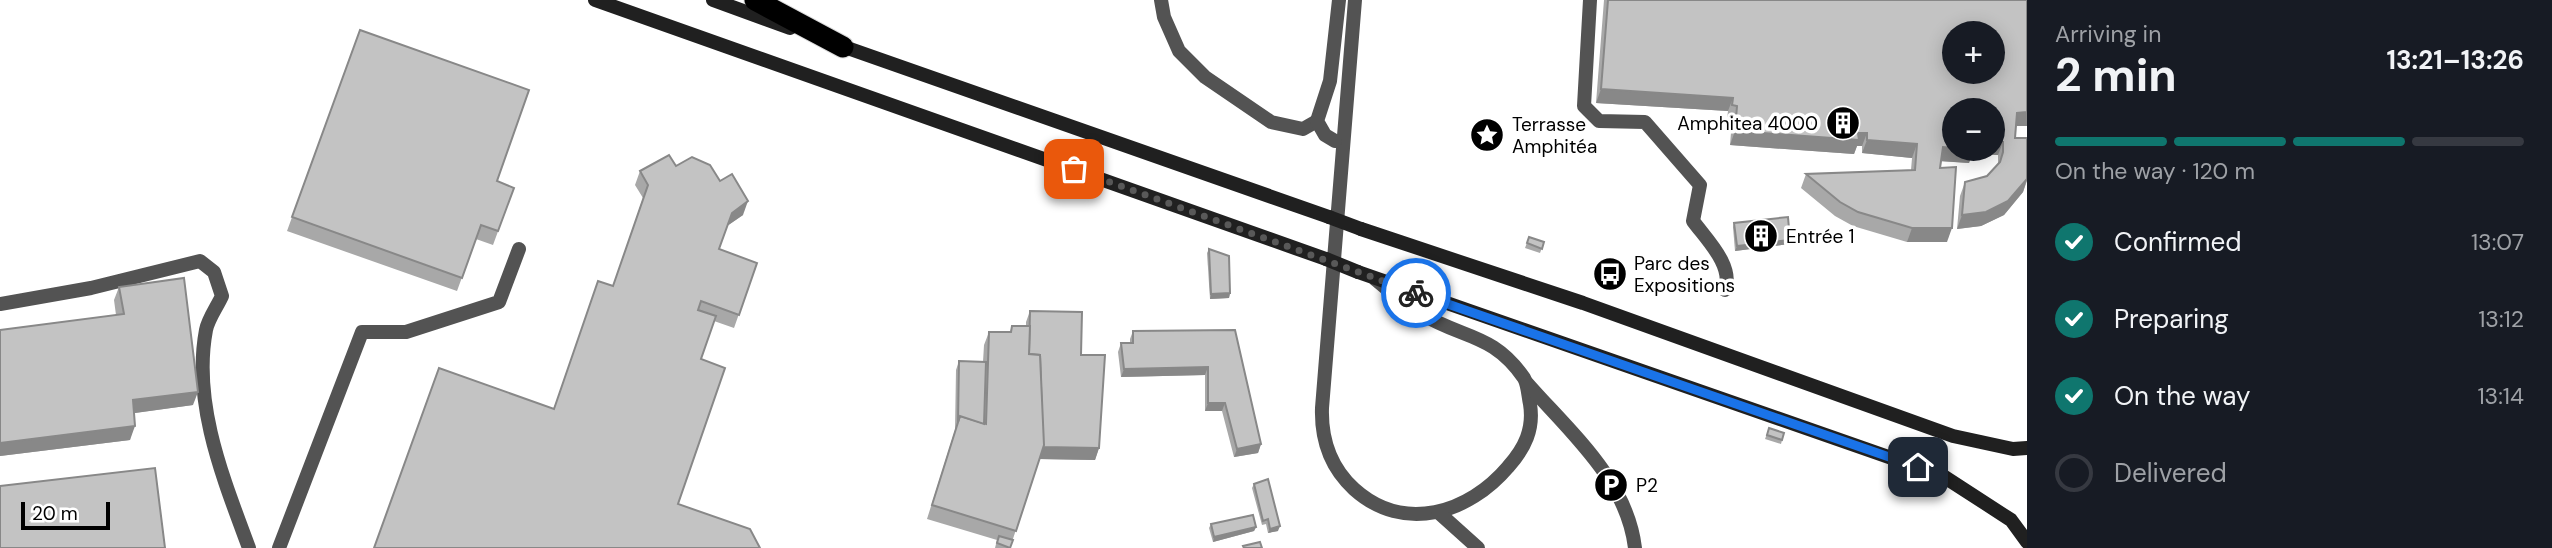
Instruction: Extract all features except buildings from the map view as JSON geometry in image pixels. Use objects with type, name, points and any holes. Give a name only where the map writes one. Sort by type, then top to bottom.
[{"type":"highway","points":[[755,0],[843,47]]},
{"type":"main road","points":[[595,0],[1374,278],[1942,476],[2011,520],[2027,542]]},
{"type":"main road","points":[[713,0],[1362,229],[1583,303],[1953,436],[2013,449],[2027,448]]},
{"type":"lane","points":[[1161,0],[1164,17],[1179,51],[1205,77],[1271,122],[1303,129],[1317,121],[1330,81],[1339,0]]},
{"type":"lane","points":[[1355,0],[1322,408],[1323,436],[1335,467],[1360,494],[1392,511],[1438,512],[1471,500],[1486,490],[1520,454],[1531,425],[1526,382]]},
{"type":"lane","points":[[1590,0],[1584,106],[1599,121],[1645,122],[1700,186],[1693,221],[1725,267],[1728,283],[1725,290]]},
{"type":"lane","points":[[1317,121],[1325,135],[1335,141]]},
{"type":"lane","points":[[279,548],[362,332],[406,332],[499,302],[519,249]]},
{"type":"lane","points":[[0,304],[91,288],[200,261],[214,272],[222,296],[206,328],[203,400],[225,483],[249,548]]},
{"type":"lane","points":[[1374,278],[1423,315],[1488,342],[1504,355],[1616,488],[1629,516],[1635,548]]},
{"type":"lane","points":[[1438,512],[1478,548]]},
{"type":"way so far","points":[[1074,169],[1416,293]]},
{"type":"place","name":"Amphitea 4000","points":[[1843,123]]},
{"type":"place","name":"Terrasse Amphitéa","points":[[1487,135]]},
{"type":"place","name":"Entrée 1","points":[[1761,236]]},
{"type":"place","name":"Parc des Expositions","points":[[1610,274]]},
{"type":"place","name":"P2","points":[[1611,485]]},
{"type":"route","points":[[1416,293],[1918,467]]}]
